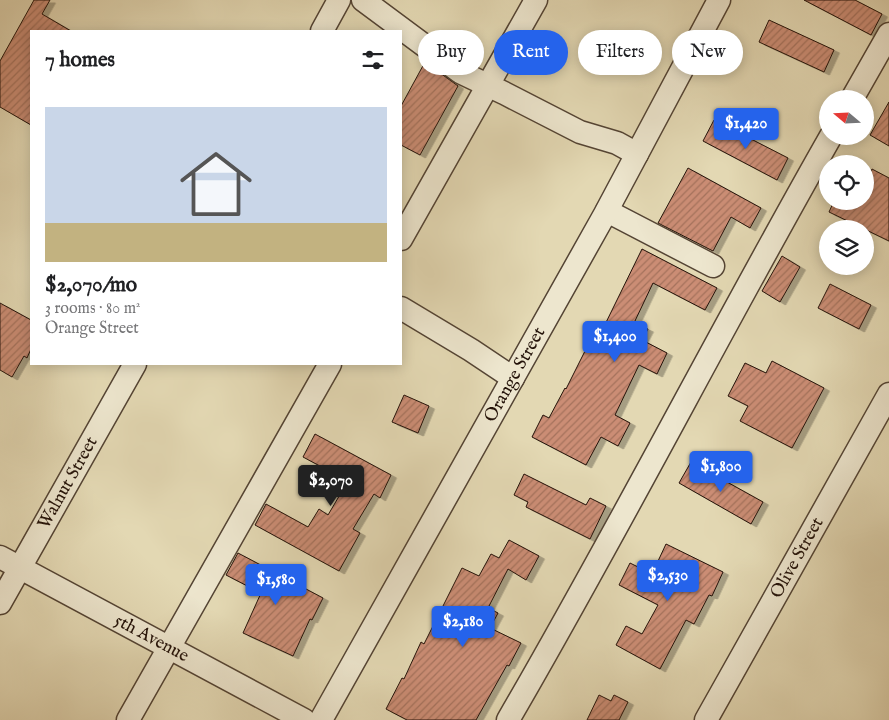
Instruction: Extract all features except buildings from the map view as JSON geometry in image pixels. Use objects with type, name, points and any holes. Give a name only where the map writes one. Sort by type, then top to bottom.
[{"type":"street","points":[[323,30],[339,0]]},
{"type":"street","points":[[363,0],[460,72],[580,132],[617,143],[637,154]]},
{"type":"street","points":[[402,236],[536,0]]},
{"type":"street","name":"Orange Street","points":[[321,720],[607,211],[719,0]]},
{"type":"street","points":[[857,90],[889,34]]},
{"type":"street","points":[[508,720],[552,644],[769,244],[826,145]]},
{"type":"street","points":[[607,211],[713,266]]},
{"type":"street","points":[[402,309],[513,378]]},
{"type":"street","name":"Walnut Street","points":[[0,603],[134,365]]},
{"type":"street","points":[[128,720],[329,365]]},
{"type":"street","name":"Olive Street","points":[[706,720],[889,394]]},
{"type":"street","name":"5th Avenue","points":[[0,557],[304,720]]}]
